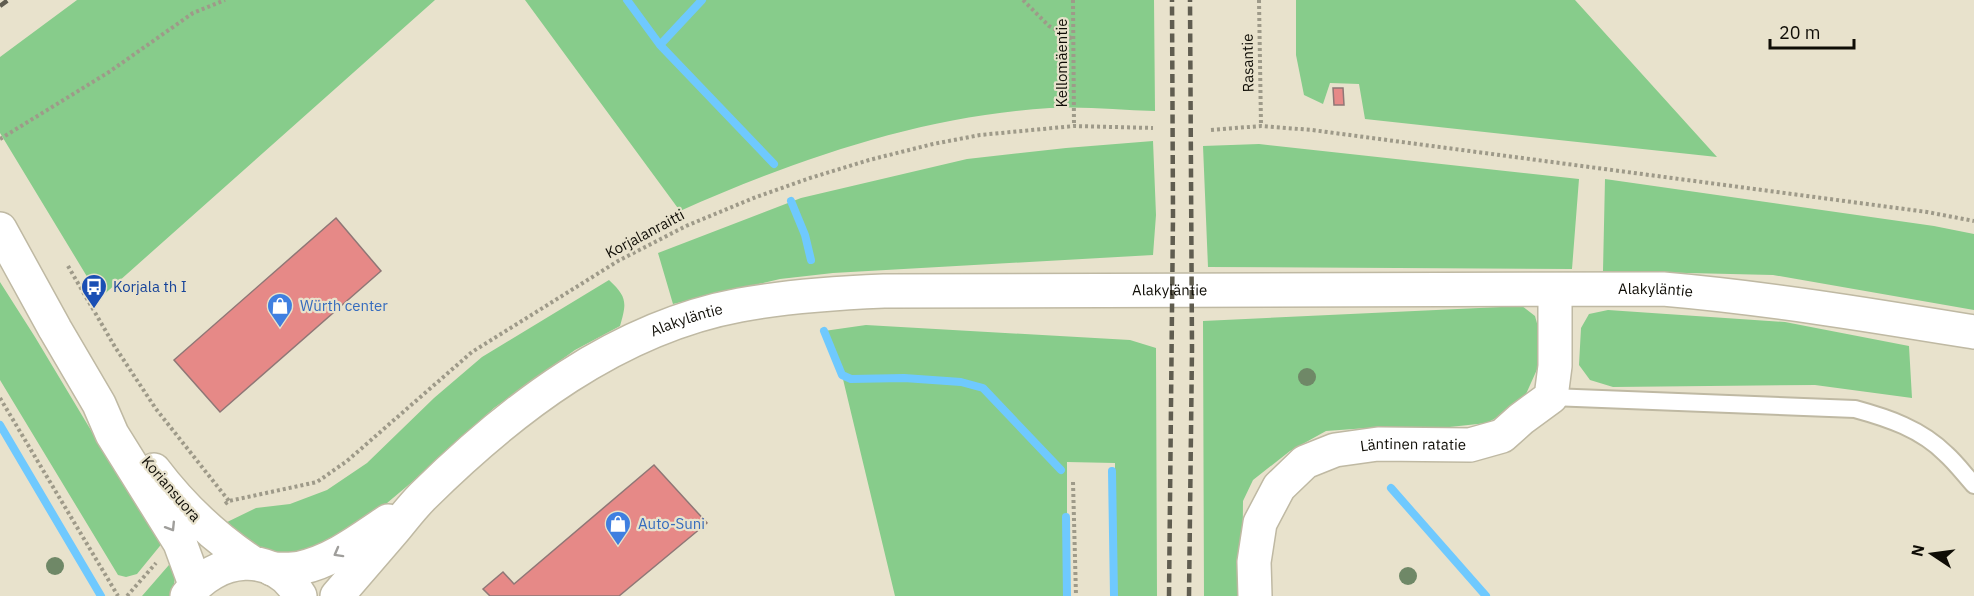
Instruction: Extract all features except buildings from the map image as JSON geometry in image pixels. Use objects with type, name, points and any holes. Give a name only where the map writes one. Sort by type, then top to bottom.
[{"type":"street","name":"Koriansuora","points":[[0,229],[99,404],[112,434],[180,543],[191,590]]},
{"type":"street","points":[[1551,398],[1555,366],[1555,290]]},
{"type":"street","name":"Alakyläntie","points":[[191,590],[212,571],[232,564],[299,568],[324,560],[355,543],[421,497],[512,417],[586,364],[654,330],[738,305],[798,296],[884,291],[1663,290],[1724,294],[1801,304],[1974,332]]},
{"type":"street","name":"Läntinen ratatie","points":[[1255,596],[1254,562],[1260,523],[1279,487],[1305,462],[1335,450],[1378,444],[1470,445],[1502,436],[1551,398]]},
{"type":"street","name":"Koriansuora","points":[[99,404],[202,525],[224,544],[287,579],[300,596]]},
{"type":"street","name":"Alakyläntie","points":[[337,596],[421,497]]},
{"type":"lane","points":[[1551,398],[1855,409],[1888,418],[1920,434],[1945,453],[1974,485]]},
{"type":"path","points":[[0,139],[109,72],[193,13],[225,0]]},
{"type":"path","points":[[1023,0],[1049,27],[1073,39]]},
{"type":"path","name":"Kellomäentie","points":[[1073,0],[1074,126]]},
{"type":"path","name":"Rasantie","points":[[1259,0],[1261,126]]},
{"type":"path","name":"Korjalanraitti","points":[[221,508],[229,501],[316,482],[347,461],[472,352],[618,261],[686,226],[756,197],[869,160],[980,135],[1074,126],[1153,128]]},
{"type":"path","points":[[1211,130],[1261,126],[1312,130],[1927,212],[1974,221]]},
{"type":"path","points":[[68,266],[115,347],[156,409],[229,501]]},
{"type":"path","points":[[0,398],[118,596]]},
{"type":"path","points":[[1073,482],[1076,596]]},
{"type":"path","points":[[127,596],[158,561]]},
{"type":"green space","points":[[77,0],[435,0],[100,298],[0,133],[0,57]]},
{"type":"green space","points":[[525,0],[1154,0],[1155,111],[1050,108],[954,120],[907,130],[814,158],[680,211]]},
{"type":"green space","points":[[1296,0],[1575,0],[1717,157],[1365,119],[1359,84],[1330,83],[1323,104],[1304,95],[1296,55]]},
{"type":"green space","points":[[1153,141],[1156,215],[1153,255],[833,273],[780,279],[673,304],[658,253],[801,198],[967,159]]},
{"type":"green space","points":[[1259,144],[1579,179],[1572,269],[1208,267],[1203,146]]},
{"type":"green space","points":[[1605,179],[1934,226],[1974,234],[1974,310],[1773,275],[1603,271]]},
{"type":"green space","points":[[609,280],[624,300],[620,326],[575,350],[494,408],[424,472],[362,524],[295,556],[269,555],[221,525],[256,508],[290,504],[327,490],[367,463],[434,398],[482,357]]},
{"type":"green space","points":[[0,282],[95,437],[132,487],[164,541],[137,574],[126,577],[118,575],[0,380]]},
{"type":"green space","points":[[1522,306],[1535,316],[1541,338],[1539,365],[1522,403],[1487,423],[1431,429],[1367,428],[1326,431],[1290,451],[1253,480],[1243,501],[1242,596],[1204,596],[1203,321]]},
{"type":"green space","points":[[1608,310],[1785,322],[1909,346],[1912,398],[1815,385],[1613,387],[1590,380],[1579,365],[1581,328],[1589,314]]},
{"type":"green space","points":[[866,325],[1130,340],[1156,348],[1157,596],[1115,596],[1115,463],[1067,462],[1067,596],[895,596],[842,375],[824,331]]},
{"type":"green space","points":[[175,558],[176,572],[172,596],[142,596]]},
{"type":"waterway","points":[[627,0],[660,45],[774,164]]},
{"type":"waterway","points":[[660,45],[702,0]]},
{"type":"waterway","points":[[791,201],[805,235],[811,260]]},
{"type":"waterway","points":[[824,331],[842,375],[851,379],[904,378],[961,382],[983,388],[1061,470]]},
{"type":"waterway","points":[[0,425],[101,596]]},
{"type":"waterway","points":[[1112,471],[1114,596]]},
{"type":"waterway","points":[[1391,488],[1486,596]]},
{"type":"waterway","points":[[1066,517],[1067,596]]},
{"type":"railway","points":[[0,6],[8,0]]},
{"type":"railway","points":[[1169,596],[1173,215],[1172,0]]},
{"type":"railway","points":[[1189,596],[1192,349],[1190,0]]},
{"type":"place","name":"Korjala th I","points":[[94,310]]},
{"type":"place","name":"Würth center","points":[[280,329]]},
{"type":"place","name":"Auto-Suni","points":[[618,547]]}]
